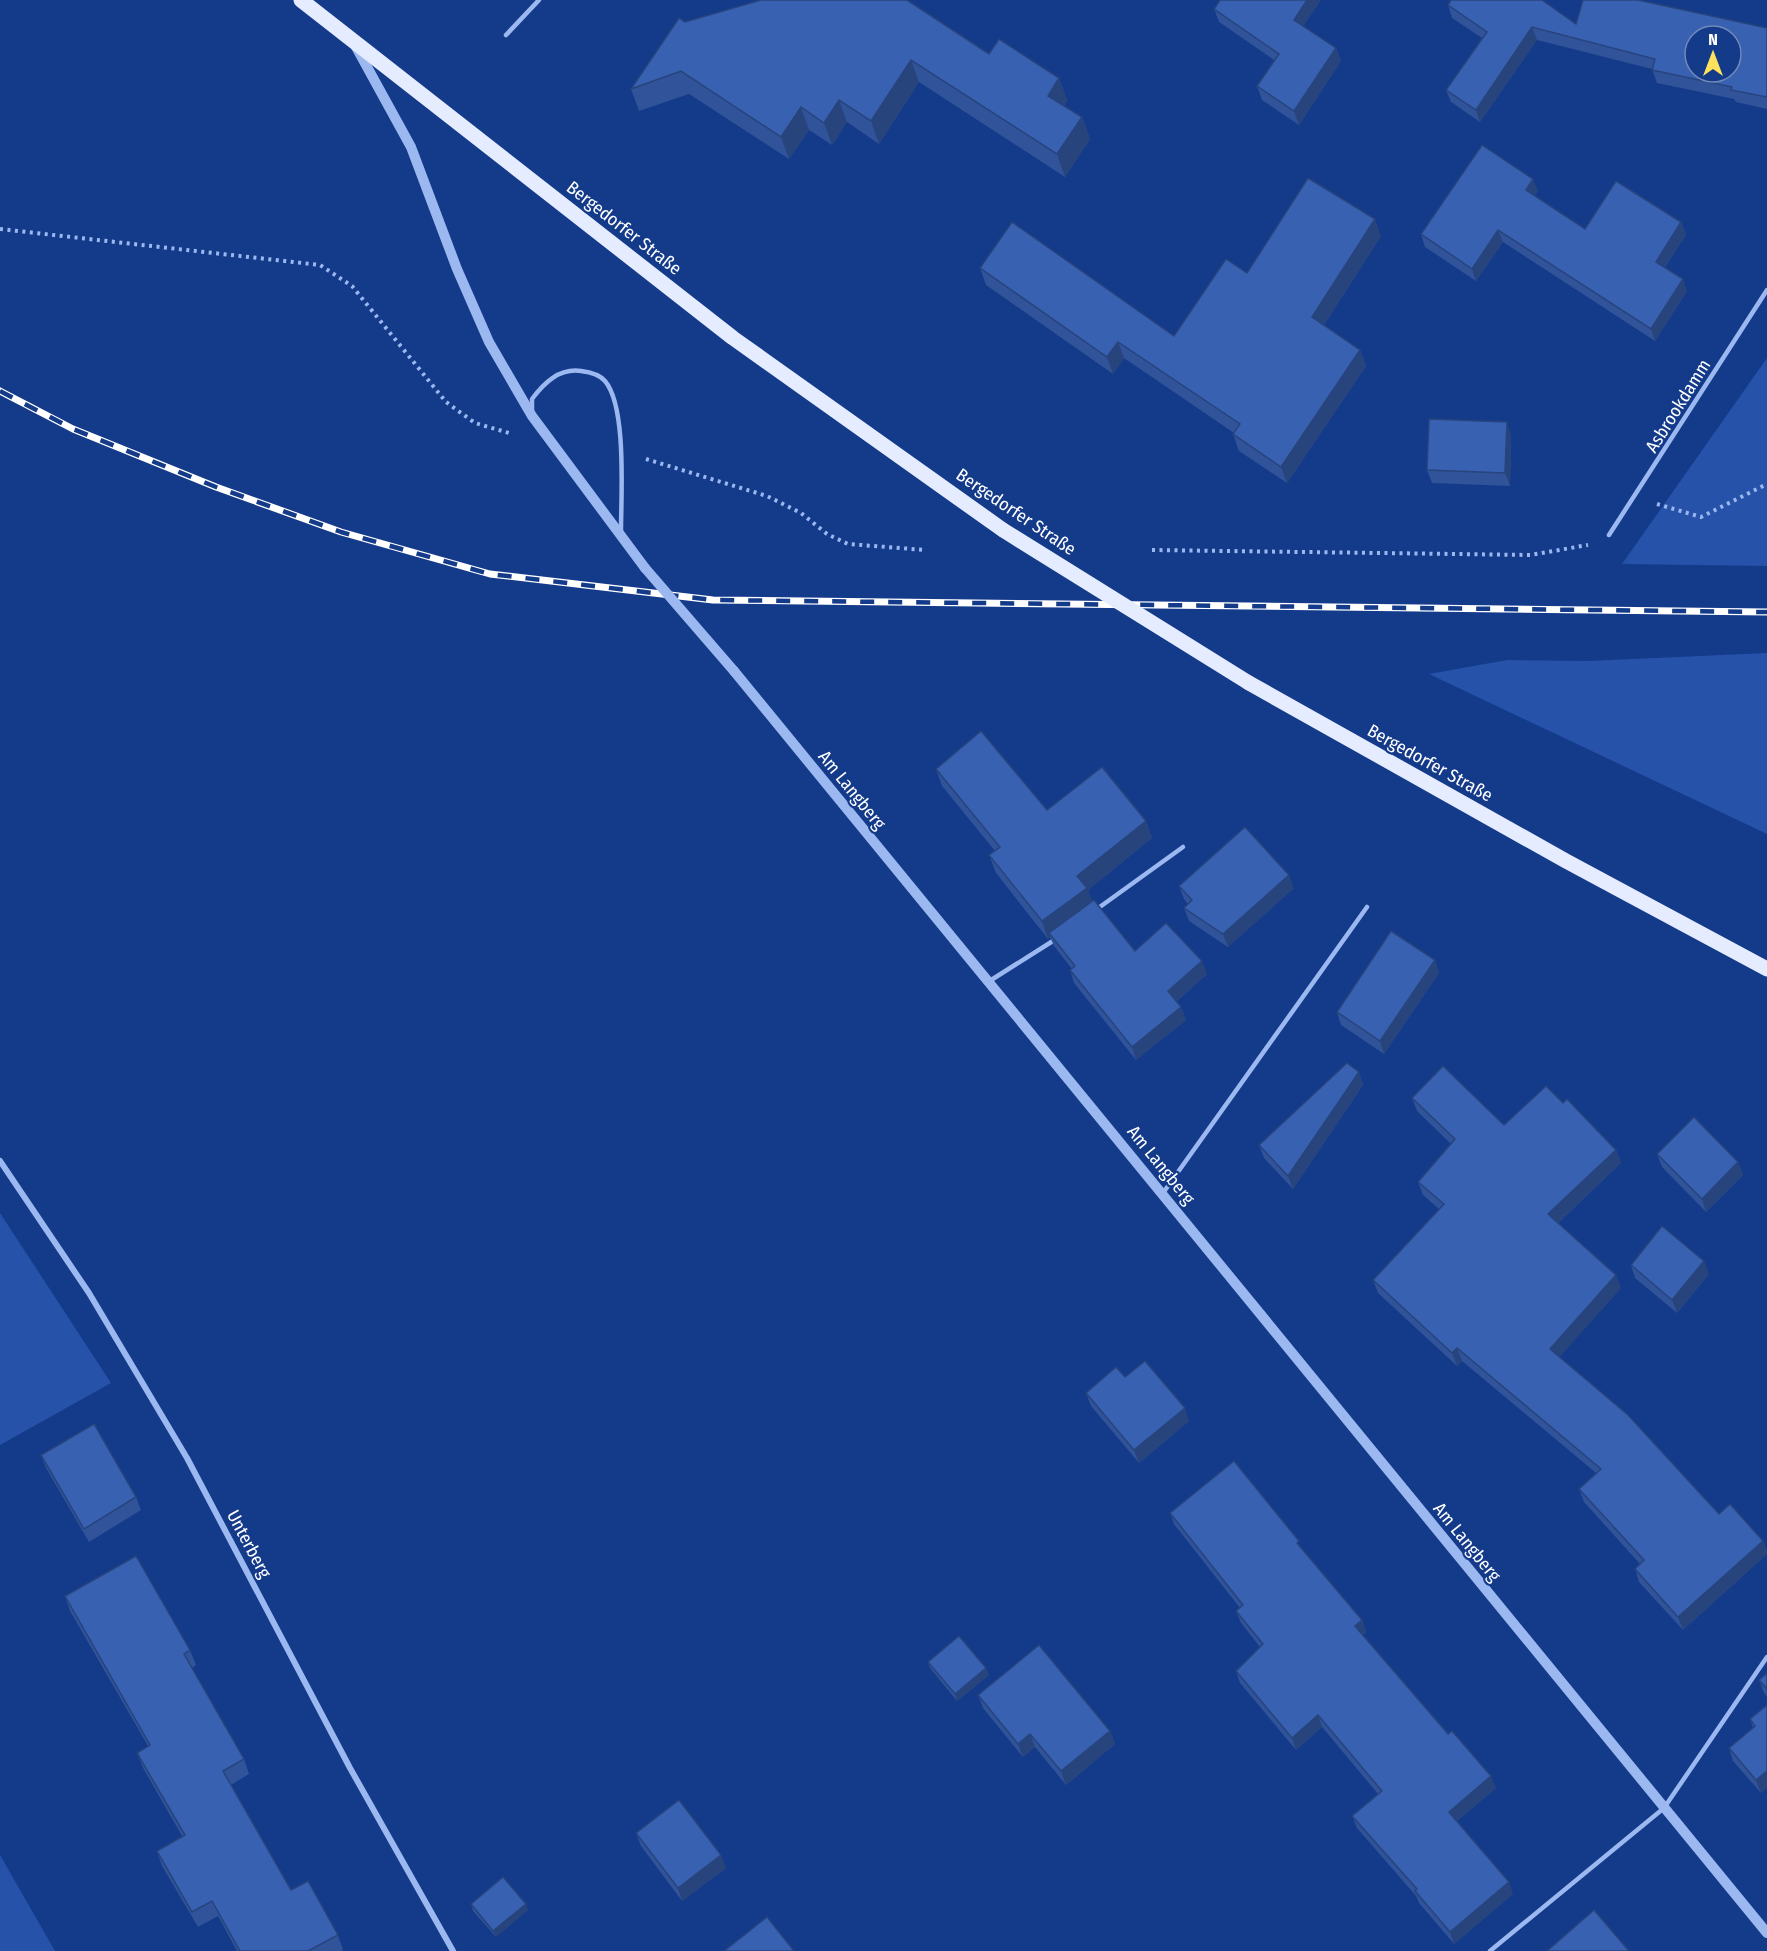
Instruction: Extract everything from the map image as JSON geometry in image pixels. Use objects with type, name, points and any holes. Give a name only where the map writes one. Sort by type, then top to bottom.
[{"type":"main road","name":"Bergedorfer Straße","points":[[301,0],[733,338],[1003,530],[1249,683],[1555,855],[1767,969]]},
{"type":"street","name":"Am Langberg","points":[[352,40],[411,147],[457,269],[489,342],[532,416],[645,568],[734,672],[1163,1193],[1305,1371],[1767,1933]]},
{"type":"street","name":"Unterberg","points":[[0,1161],[89,1293],[187,1458],[350,1768],[453,1951]]},
{"type":"lane","points":[[506,35],[539,0]]},
{"type":"lane","name":"Asbrookdamm","points":[[1609,536],[1767,290]]},
{"type":"lane","points":[[532,416],[532,399],[554,376],[573,370],[592,372],[605,381],[614,402],[621,453],[621,533]]},
{"type":"lane","points":[[1089,915],[1183,847]]},
{"type":"lane","points":[[1163,1193],[1367,907]]},
{"type":"lane","points":[[988,982],[1061,935]]},
{"type":"lane","points":[[1490,1951],[1664,1808],[1767,1657]]},
{"type":"path","points":[[0,229],[320,265],[352,285],[446,402],[475,423],[551,442]]},
{"type":"path","points":[[621,453],[672,465],[767,496],[801,513],[827,534],[848,544],[926,550]]},
{"type":"path","points":[[1635,498],[1701,517],[1767,484]]},
{"type":"path","points":[[1152,550],[1530,555],[1581,549],[1609,536]]},
{"type":"shaded area","points":[[1767,358],[1767,566],[1622,564]]},
{"type":"shaded area","points":[[1767,653],[1767,834],[1429,674],[1507,660],[1588,661]]},
{"type":"shaded area","points":[[0,1213],[111,1383],[0,1445]]},
{"type":"shaded area","points":[[0,1855],[55,1951],[0,1951]]},
{"type":"building","points":[[761,0],[907,0],[989,54],[999,39],[1059,78],[1048,96],[1082,117],[1057,154],[911,60],[871,121],[839,100],[824,123],[801,107],[781,137],[681,71],[631,89],[679,18],[685,22]]},
{"type":"building","points":[[1220,0],[1307,0],[1294,20],[1336,48],[1294,111],[1257,86],[1279,54],[1214,9]]},
{"type":"building","points":[[1451,0],[1542,0],[1576,24],[1583,0],[1638,0],[1767,28],[1767,97],[1731,90],[1732,87],[1718,84],[1743,84],[1743,24],[1683,24],[1683,77],[1652,70],[1655,59],[1532,27],[1476,110],[1446,90],[1487,32],[1448,5]]},
{"type":"building","points":[[1482,145],[1533,179],[1526,190],[1585,229],[1616,181],[1681,222],[1656,262],[1683,279],[1651,329],[1498,230],[1472,269],[1421,234]]},
{"type":"building","points":[[1308,178],[1375,219],[1312,317],[1360,350],[1281,467],[1233,434],[1240,424],[1118,342],[1107,357],[980,268],[1012,222],[1174,336],[1226,259],[1247,273]]},
{"type":"building","points":[[1429,419],[1507,422],[1505,473],[1427,470]]},
{"type":"building","points":[[981,731],[1047,810],[1102,767],[1146,821],[1077,876],[1087,888],[1042,921],[989,855],[1000,847],[936,769]]},
{"type":"building","points":[[1245,827],[1289,875],[1223,934],[1184,908],[1192,900],[1179,886]]},
{"type":"building","points":[[1094,900],[1135,951],[1166,923],[1202,961],[1168,991],[1181,1007],[1132,1047],[1070,970],[1075,966],[1049,933]]},
{"type":"building","points":[[1391,931],[1435,960],[1380,1041],[1337,1012]]},
{"type":"building","points":[[1347,1063],[1359,1072],[1288,1176],[1259,1145]]},
{"type":"building","points":[[1443,1066],[1504,1125],[1546,1086],[1563,1103],[1567,1099],[1616,1150],[1548,1214],[1616,1275],[1550,1349],[1628,1415],[1719,1514],[1730,1504],[1763,1541],[1678,1617],[1635,1569],[1644,1560],[1579,1489],[1601,1469],[1457,1348],[1452,1353],[1373,1280],[1444,1204],[1418,1182],[1455,1139],[1412,1098]]},
{"type":"building","points":[[1694,1117],[1738,1162],[1702,1199],[1657,1154]]},
{"type":"building","points":[[1662,1226],[1704,1261],[1672,1300],[1631,1265]]},
{"type":"building","points":[[1145,1361],[1185,1408],[1134,1450],[1086,1393],[1116,1367],[1125,1377]]},
{"type":"building","points":[[94,1424],[136,1497],[84,1529],[41,1455]]},
{"type":"building","points":[[1234,1461],[1299,1541],[1297,1543],[1362,1620],[1355,1626],[1448,1734],[1452,1731],[1491,1776],[1449,1812],[1509,1882],[1450,1932],[1415,1891],[1417,1889],[1352,1816],[1382,1791],[1318,1715],[1292,1738],[1236,1671],[1263,1644],[1236,1611],[1243,1605],[1170,1513]]},
{"type":"building","points":[[136,1556],[190,1650],[184,1654],[244,1759],[223,1771],[291,1890],[308,1881],[338,1935],[308,1951],[240,1951],[212,1901],[192,1912],[157,1851],[185,1835],[137,1753],[150,1745],[65,1596]]},
{"type":"building","points":[[959,1636],[986,1668],[955,1694],[928,1662]]},
{"type":"building","points":[[1039,1645],[1110,1731],[1061,1771],[1030,1734],[1018,1744],[978,1695]]},
{"type":"building","points":[[1767,1673],[1767,1689],[1759,1680]]},
{"type":"building","points":[[1767,1705],[1767,1771],[1756,1780],[1729,1748],[1755,1726],[1750,1719]]},
{"type":"building","points":[[679,1800],[721,1855],[678,1888],[636,1833]]},
{"type":"building","points":[[503,1877],[526,1904],[493,1931],[471,1904]]},
{"type":"building","points":[[1594,1910],[1629,1951],[1547,1951]]},
{"type":"building","points":[[767,1917],[794,1951],[724,1951]]},
{"type":"railway","points":[[0,391],[73,429],[216,487],[341,532],[490,574],[713,600],[1767,612]]}]
